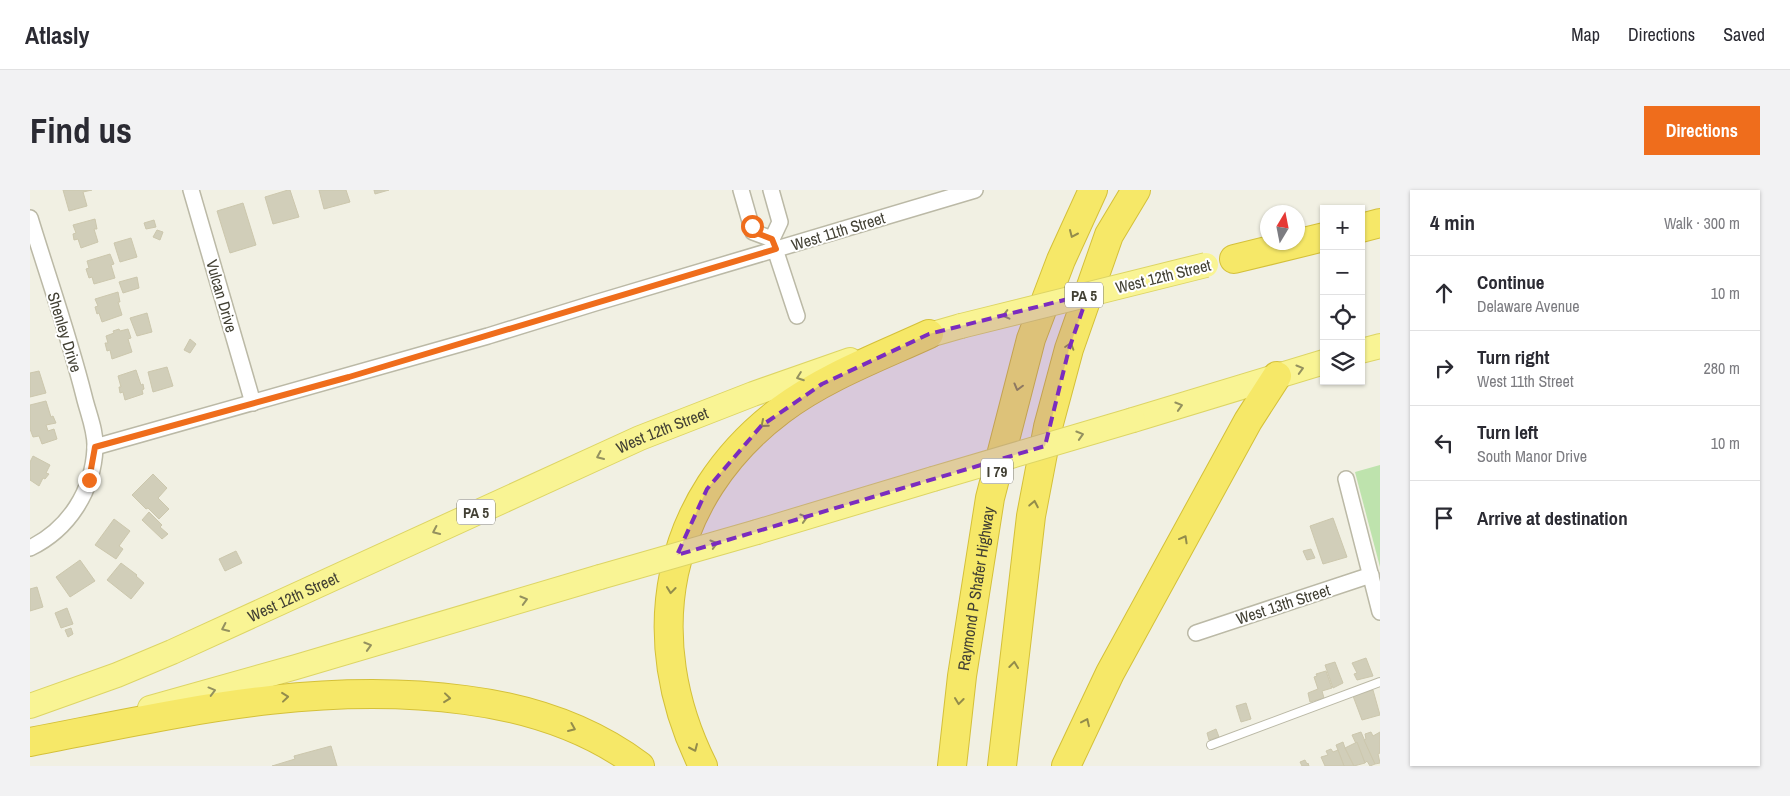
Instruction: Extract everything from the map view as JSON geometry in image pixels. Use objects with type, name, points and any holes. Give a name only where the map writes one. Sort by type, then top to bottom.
[{"type":"highway","name":"Raymond P Shafer Highway","points":[[952,766],[962,676],[990,498],[1031,339],[1061,260],[1093,190]]},
{"type":"highway","name":"I 79","points":[[1002,766],[1031,516],[1048,427],[1069,349],[1106,244],[1135,192]]},
{"type":"highway","points":[[1365,227],[1380,223]]},
{"type":"highway","points":[[1234,259],[1320,238]]},
{"type":"highway","points":[[703,766],[680,711],[670,663],[668,635],[669,608],[677,556],[695,510],[707,489],[741,446],[780,411],[822,384],[929,334]]},
{"type":"highway","points":[[1066,766],[1110,672],[1276,376]]},
{"type":"highway","points":[[30,742],[244,702],[308,695],[391,693],[468,700],[527,711],[571,726],[593,737],[640,766]]},
{"type":"main road","points":[[1365,237],[1380,235]]},
{"type":"main road","name":"West 12th Street","points":[[30,706],[117,675],[172,652],[574,467],[695,416],[812,372],[929,334],[1206,265],[1320,244]]},
{"type":"main road","points":[[1365,350],[1380,346]]},
{"type":"main road","points":[[30,742],[287,670],[757,532],[1320,363]]},
{"type":"street","name":"Vulcan Drive","points":[[191,190],[253,403]]},
{"type":"street","points":[[741,190],[754,232],[774,244]]},
{"type":"street","points":[[771,190],[780,222],[774,244],[797,316]]},
{"type":"street","name":"West 11th Street","points":[[95,447],[488,336],[774,244],[975,190]]},
{"type":"street","name":"Shenley Drive","points":[[30,218],[80,381],[94,433],[95,447],[89,480],[80,501],[69,518],[56,532],[30,548]]},
{"type":"street","points":[[1346,479],[1380,612]]},
{"type":"street","name":"West 13th Street","points":[[1196,633],[1370,575]]},
{"type":"lane","points":[[1211,745],[1380,682]]},
{"type":"highlighted area","points":[[1088,294],[1069,349],[1045,446],[677,555],[707,489],[761,426],[822,384],[929,334]]},
{"type":"green space","points":[[1380,465],[1380,567],[1355,472]]},
{"type":"building","points":[[63,190],[92,190],[83,192],[87,206],[69,211]]},
{"type":"building","points":[[290,190],[299,217],[273,224],[265,197]]},
{"type":"building","points":[[319,190],[346,190],[350,202],[324,209]]},
{"type":"building","points":[[374,190],[389,190],[375,194]]},
{"type":"building","points":[[243,203],[256,245],[230,253],[217,211]]},
{"type":"building","points":[[95,219],[97,229],[94,229],[98,242],[81,248],[78,239],[74,240],[73,234],[76,233],[73,225]]},
{"type":"building","points":[[154,220],[156,227],[146,229],[144,223]]},
{"type":"building","points":[[157,230],[163,232],[160,240],[153,237]]},
{"type":"building","points":[[131,238],[137,257],[120,262],[114,243]]},
{"type":"building","points":[[110,254],[114,264],[111,265],[115,278],[94,284],[92,277],[89,278],[86,269],[89,268],[87,261]]},
{"type":"building","points":[[137,277],[139,288],[123,293],[119,282]]},
{"type":"building","points":[[118,292],[120,302],[118,302],[122,315],[102,322],[99,313],[97,314],[95,307],[98,306],[95,299]]},
{"type":"building","points":[[147,313],[152,332],[137,336],[130,318]]},
{"type":"building","points":[[119,329],[120,331],[128,329],[131,338],[128,339],[132,352],[112,359],[110,350],[107,351],[105,343],[108,343],[106,336]]},
{"type":"building","points":[[190,339],[196,344],[190,353],[184,350]]},
{"type":"building","points":[[167,367],[173,386],[153,392],[148,372]]},
{"type":"building","points":[[136,370],[141,385],[143,384],[143,394],[125,400],[123,392],[120,393],[119,387],[121,387],[118,376]]},
{"type":"building","points":[[39,371],[46,393],[30,397],[30,373]]},
{"type":"building","points":[[46,401],[51,417],[53,416],[56,423],[46,425],[48,431],[54,429],[57,439],[42,444],[39,436],[33,437],[30,429],[30,405]]},
{"type":"building","points":[[33,456],[50,465],[46,473],[49,474],[45,479],[43,478],[39,486],[30,480],[30,462]]},
{"type":"building","points":[[153,474],[167,488],[158,498],[169,509],[159,519],[132,495]]},
{"type":"building","points":[[149,512],[168,534],[162,539],[142,520]]},
{"type":"building","points":[[1333,518],[1347,557],[1323,564],[1310,526]]},
{"type":"building","points":[[114,519],[130,531],[119,546],[123,549],[116,559],[95,545]]},
{"type":"building","points":[[1311,549],[1315,558],[1307,560],[1303,551]]},
{"type":"building","points":[[236,551],[242,563],[225,571],[219,559]]},
{"type":"building","points":[[80,560],[95,581],[70,597],[56,577]]},
{"type":"building","points":[[121,563],[144,583],[131,599],[107,580]]},
{"type":"building","points":[[37,587],[43,607],[30,611],[30,589]]},
{"type":"building","points":[[67,608],[73,624],[61,628],[55,613]]},
{"type":"building","points":[[71,628],[73,634],[68,637],[65,630]]},
{"type":"building","points":[[1366,658],[1373,676],[1357,680],[1354,674],[1357,673],[1352,663]]},
{"type":"building","points":[[1335,662],[1343,683],[1333,688],[1325,665]]},
{"type":"building","points":[[1326,671],[1332,688],[1322,691],[1324,698],[1310,702],[1308,693],[1318,689],[1314,677],[1317,676],[1316,674]]},
{"type":"building","points":[[1373,690],[1380,715],[1362,720],[1353,696]]},
{"type":"building","points":[[1246,703],[1251,719],[1241,722],[1236,706]]},
{"type":"building","points":[[1216,729],[1219,737],[1209,740],[1207,733]]},
{"type":"building","points":[[1361,732],[1375,764],[1370,766],[1367,761],[1365,763],[1352,735]]},
{"type":"building","points":[[1371,732],[1373,736],[1380,732],[1380,753],[1378,754],[1380,763],[1375,764],[1364,740],[1366,739],[1365,734]]},
{"type":"building","points":[[1343,742],[1354,766],[1344,766],[1336,745]]},
{"type":"building","points":[[1357,742],[1365,763],[1354,766],[1345,748]]},
{"type":"building","points":[[331,746],[337,766],[272,766],[295,759],[294,756]]},
{"type":"building","points":[[1331,749],[1333,752],[1338,750],[1344,766],[1325,766],[1321,757],[1328,755],[1326,751]]},
{"type":"building","points":[[1305,760],[1309,766],[1302,766],[1300,762]]},
{"type":"route","points":[[89,480],[95,447],[349,377],[776,249],[772,239],[754,232],[752,226]]}]
